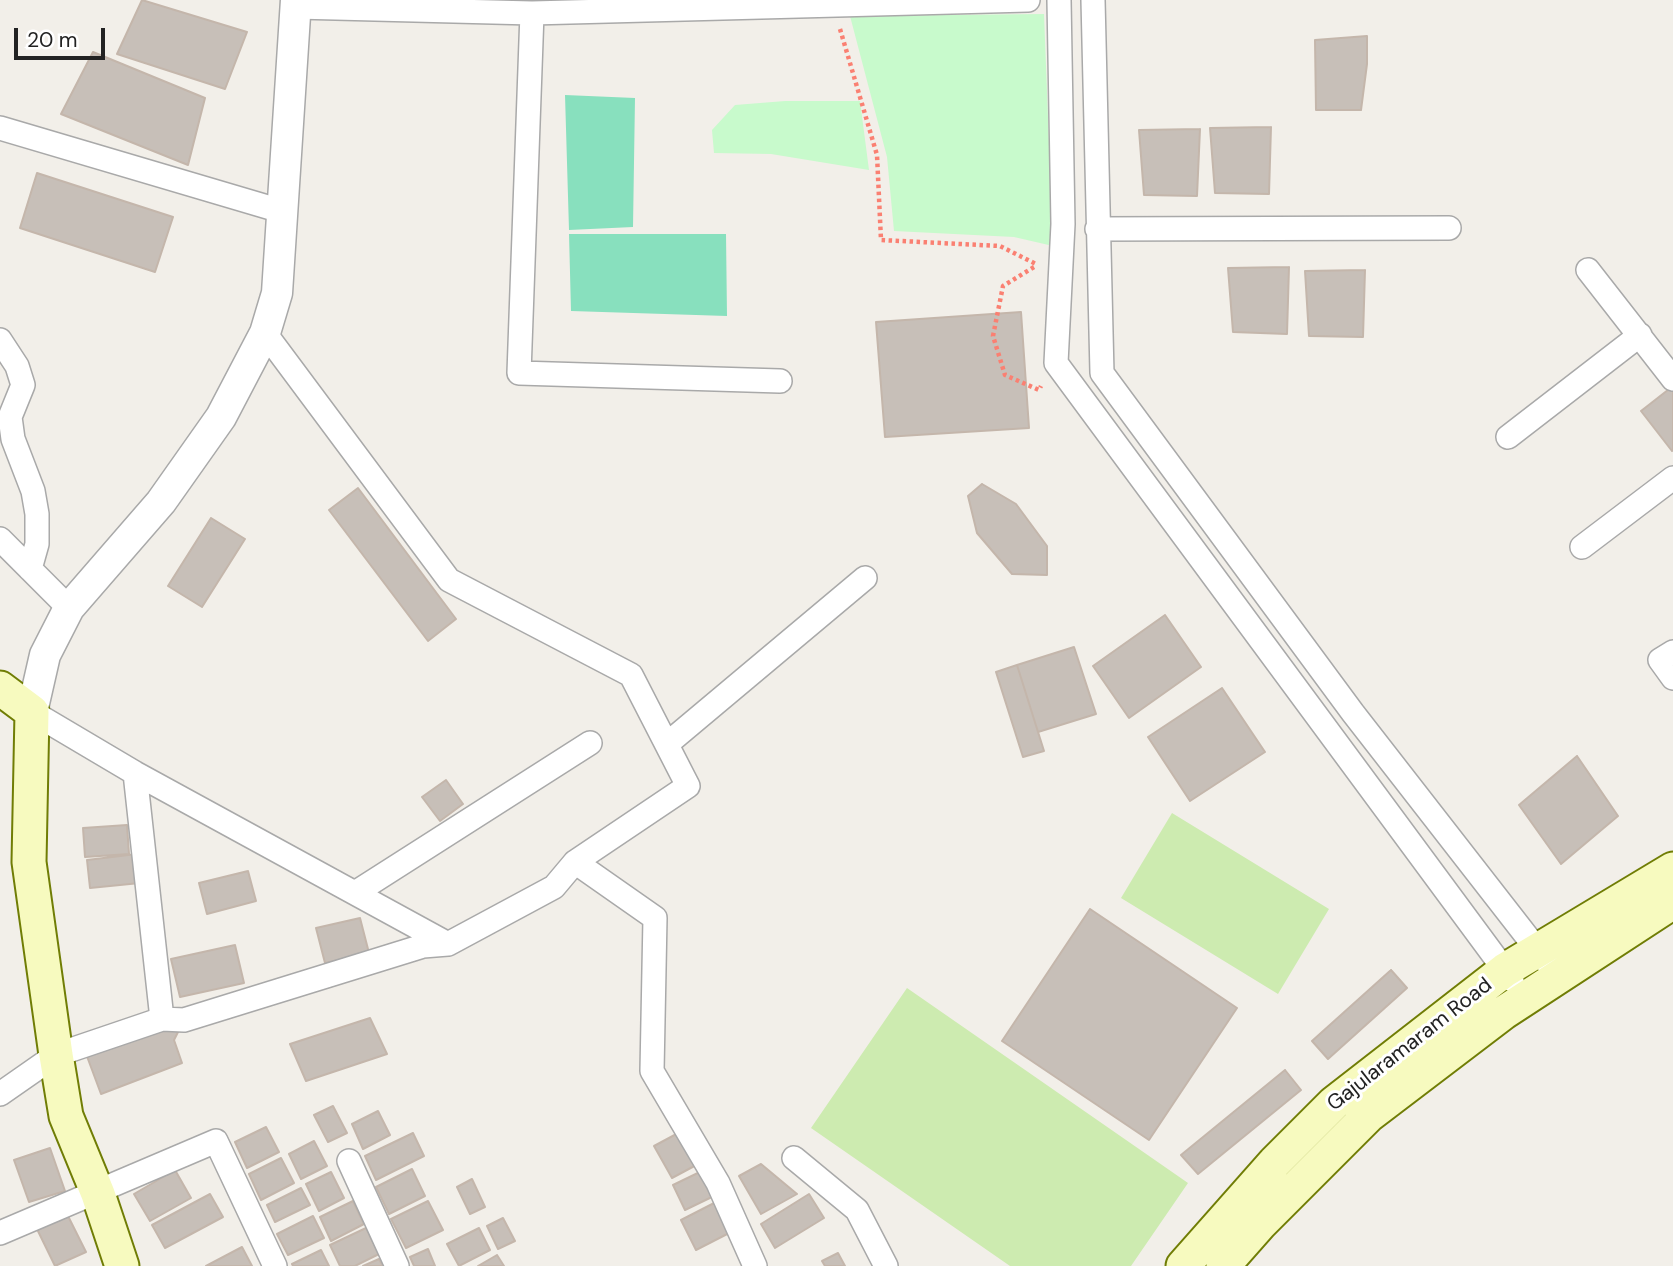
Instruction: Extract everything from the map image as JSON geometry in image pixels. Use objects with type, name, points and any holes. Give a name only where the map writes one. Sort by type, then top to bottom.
[{"type":"main road","points":[[0,688],[32,712],[29,862],[56,1055],[66,1116],[98,1194],[121,1266]]},
{"type":"main road","name":"Gajularamaram Road","points":[[1183,1266],[1275,1162],[1334,1103],[1505,970],[1673,869]]},
{"type":"main road","points":[[1223,1266],[1369,1115],[1525,998],[1673,902]]},
{"type":"street","points":[[449,944],[135,773],[32,712],[46,655],[69,608],[161,502],[220,417],[265,333],[277,293],[296,3],[531,13],[1028,0]]},
{"type":"street","points":[[1059,0],[1063,224],[1056,363],[1525,998]]},
{"type":"street","points":[[1093,0],[1102,373],[1353,713],[1558,977]]},
{"type":"street","points":[[531,13],[519,373],[780,381]]},
{"type":"street","points":[[0,128],[282,211]]},
{"type":"street","points":[[1097,229],[1449,228]]},
{"type":"street","points":[[1588,270],[1673,379]]},
{"type":"street","points":[[0,1094],[56,1055],[162,1019],[184,1020],[423,946],[449,944],[554,887],[575,862],[688,786],[631,675],[449,580],[265,333]]},
{"type":"street","points":[[1508,437],[1640,335]]},
{"type":"street","points":[[0,340],[17,366],[23,385],[10,417],[13,439],[25,465],[37,514],[37,544],[30,569]]},
{"type":"street","points":[[1582,547],[1673,478]]},
{"type":"street","points":[[0,539],[69,608]]},
{"type":"street","points":[[667,744],[865,578]]},
{"type":"street","points":[[1673,652],[1661,660],[1673,678]]},
{"type":"street","points":[[355,893],[590,743]]},
{"type":"street","points":[[135,773],[162,1019]]},
{"type":"street","points":[[575,862],[655,918],[653,1071],[718,1183],[755,1266]]},
{"type":"street","points":[[0,1233],[10,1226],[98,1194],[216,1141],[275,1266]]},
{"type":"street","points":[[794,1158],[857,1210],[886,1266]]},
{"type":"street","points":[[349,1161],[397,1266]]},
{"type":"path","points":[[831,5],[851,60],[877,155],[881,240],[1000,246],[1038,265],[1003,286],[993,336],[1005,375],[1039,390],[1056,363]]},
{"type":"green space","points":[[1044,14],[1053,246],[1014,237],[894,231],[887,157],[850,16]]},
{"type":"green space","points":[[565,95],[635,98],[633,227],[569,230]]},
{"type":"green space","points":[[785,101],[860,101],[869,170],[771,154],[714,153],[712,130],[735,105]]},
{"type":"green space","points":[[569,234],[726,234],[727,316],[571,311]]},
{"type":"green space","points":[[1172,813],[1329,909],[1278,994],[1121,898]]},
{"type":"green space","points":[[907,988],[1188,1183],[1131,1266],[1010,1266],[811,1128]]},
{"type":"building","points":[[142,0],[247,32],[225,89],[117,54]]},
{"type":"building","points":[[1367,36],[1367,64],[1361,110],[1316,110],[1315,40]]},
{"type":"building","points":[[93,52],[205,98],[188,165],[61,114]]},
{"type":"building","points":[[1271,127],[1269,194],[1215,193],[1210,128]]},
{"type":"building","points":[[1200,129],[1197,196],[1144,195],[1139,130]]},
{"type":"building","points":[[37,173],[173,217],[155,272],[20,228]]},
{"type":"building","points":[[1289,267],[1287,334],[1233,332],[1228,268]]},
{"type":"building","points":[[1365,270],[1363,337],[1309,336],[1305,271]]},
{"type":"building","points":[[1021,312],[1029,428],[885,437],[876,322]]},
{"type":"building","points":[[1673,386],[1673,450],[1672,451],[1641,411]]},
{"type":"building","points":[[982,484],[1016,504],[1047,546],[1047,575],[1012,574],[977,533],[968,496]]},
{"type":"building","points":[[358,488],[456,619],[428,641],[329,510]]},
{"type":"building","points":[[211,518],[245,539],[202,607],[168,586]]},
{"type":"building","points":[[1165,615],[1201,667],[1129,718],[1093,666]]},
{"type":"building","points":[[1074,647],[1096,714],[1038,732],[1017,665]]},
{"type":"building","points":[[1017,665],[1044,751],[1023,757],[996,672]]},
{"type":"building","points":[[1222,688],[1265,752],[1190,801],[1148,737]]},
{"type":"building","points":[[1577,756],[1618,816],[1561,864],[1519,805]]},
{"type":"building","points":[[446,780],[463,804],[440,821],[422,797]]},
{"type":"building","points":[[127,825],[129,854],[85,857],[83,828]]},
{"type":"building","points":[[137,854],[140,883],[90,888],[87,860]]},
{"type":"building","points":[[248,871],[256,901],[207,914],[199,883]]},
{"type":"building","points":[[1090,909],[1237,1008],[1149,1140],[1002,1041]]},
{"type":"building","points":[[360,918],[369,953],[325,963],[316,928]]},
{"type":"building","points":[[235,945],[244,983],[180,997],[171,959]]},
{"type":"building","points":[[1391,970],[1407,988],[1328,1059],[1312,1041]]},
{"type":"building","points":[[370,1018],[387,1054],[306,1081],[290,1044]]},
{"type":"building","points":[[184,1020],[174,1040],[182,1063],[101,1094],[85,1051]]},
{"type":"building","points":[[1285,1070],[1301,1090],[1198,1174],[1181,1155]]},
{"type":"building","points":[[333,1106],[347,1133],[328,1142],[314,1115]]},
{"type":"building","points":[[378,1111],[390,1135],[363,1149],[352,1124]]},
{"type":"building","points":[[266,1127],[279,1152],[247,1168],[235,1142]]},
{"type":"building","points":[[682,1131],[700,1163],[672,1178],[654,1146]]},
{"type":"building","points":[[413,1133],[424,1156],[376,1180],[365,1156]]},
{"type":"building","points":[[314,1141],[327,1166],[301,1179],[289,1154]]},
{"type":"building","points":[[50,1148],[65,1191],[29,1202],[14,1160]]},
{"type":"building","points":[[281,1158],[294,1183],[261,1200],[249,1174]]},
{"type":"building","points":[[761,1164],[797,1194],[761,1214],[739,1176]]},
{"type":"building","points":[[412,1169],[425,1196],[389,1214],[376,1187]]},
{"type":"building","points":[[175,1170],[191,1198],[150,1221],[134,1194]]},
{"type":"building","points":[[704,1170],[716,1195],[685,1210],[673,1185]]},
{"type":"building","points":[[331,1172],[344,1198],[319,1211],[306,1184]]},
{"type":"building","points":[[472,1179],[485,1207],[470,1214],[457,1187]]},
{"type":"building","points":[[301,1188],[310,1205],[275,1222],[267,1205]]},
{"type":"building","points":[[210,1194],[223,1217],[165,1248],[152,1225]]},
{"type":"building","points":[[809,1194],[824,1218],[775,1248],[761,1224]]},
{"type":"building","points":[[720,1200],[735,1230],[696,1250],[681,1220]]},
{"type":"building","points":[[353,1201],[364,1224],[331,1241],[320,1217]]},
{"type":"building","points":[[428,1201],[443,1230],[406,1248],[391,1219]]},
{"type":"building","points":[[66,1212],[86,1252],[55,1266],[36,1227]]},
{"type":"building","points":[[313,1216],[324,1238],[288,1255],[277,1234]]},
{"type":"building","points":[[503,1218],[515,1241],[498,1249],[487,1226]]},
{"type":"building","points":[[366,1228],[379,1254],[355,1266],[340,1266],[330,1245]]},
{"type":"building","points":[[479,1228],[490,1250],[459,1266],[447,1244]]},
{"type":"building","points":[[242,1247],[252,1266],[206,1266]]},
{"type":"building","points":[[428,1249],[435,1266],[414,1266],[410,1257]]},
{"type":"building","points":[[321,1250],[329,1266],[293,1266],[292,1264]]},
{"type":"building","points":[[838,1253],[845,1266],[825,1266],[822,1261]]},
{"type":"building","points":[[497,1255],[504,1266],[478,1266]]},
{"type":"building","points":[[379,1259],[383,1266],[363,1266]]}]
